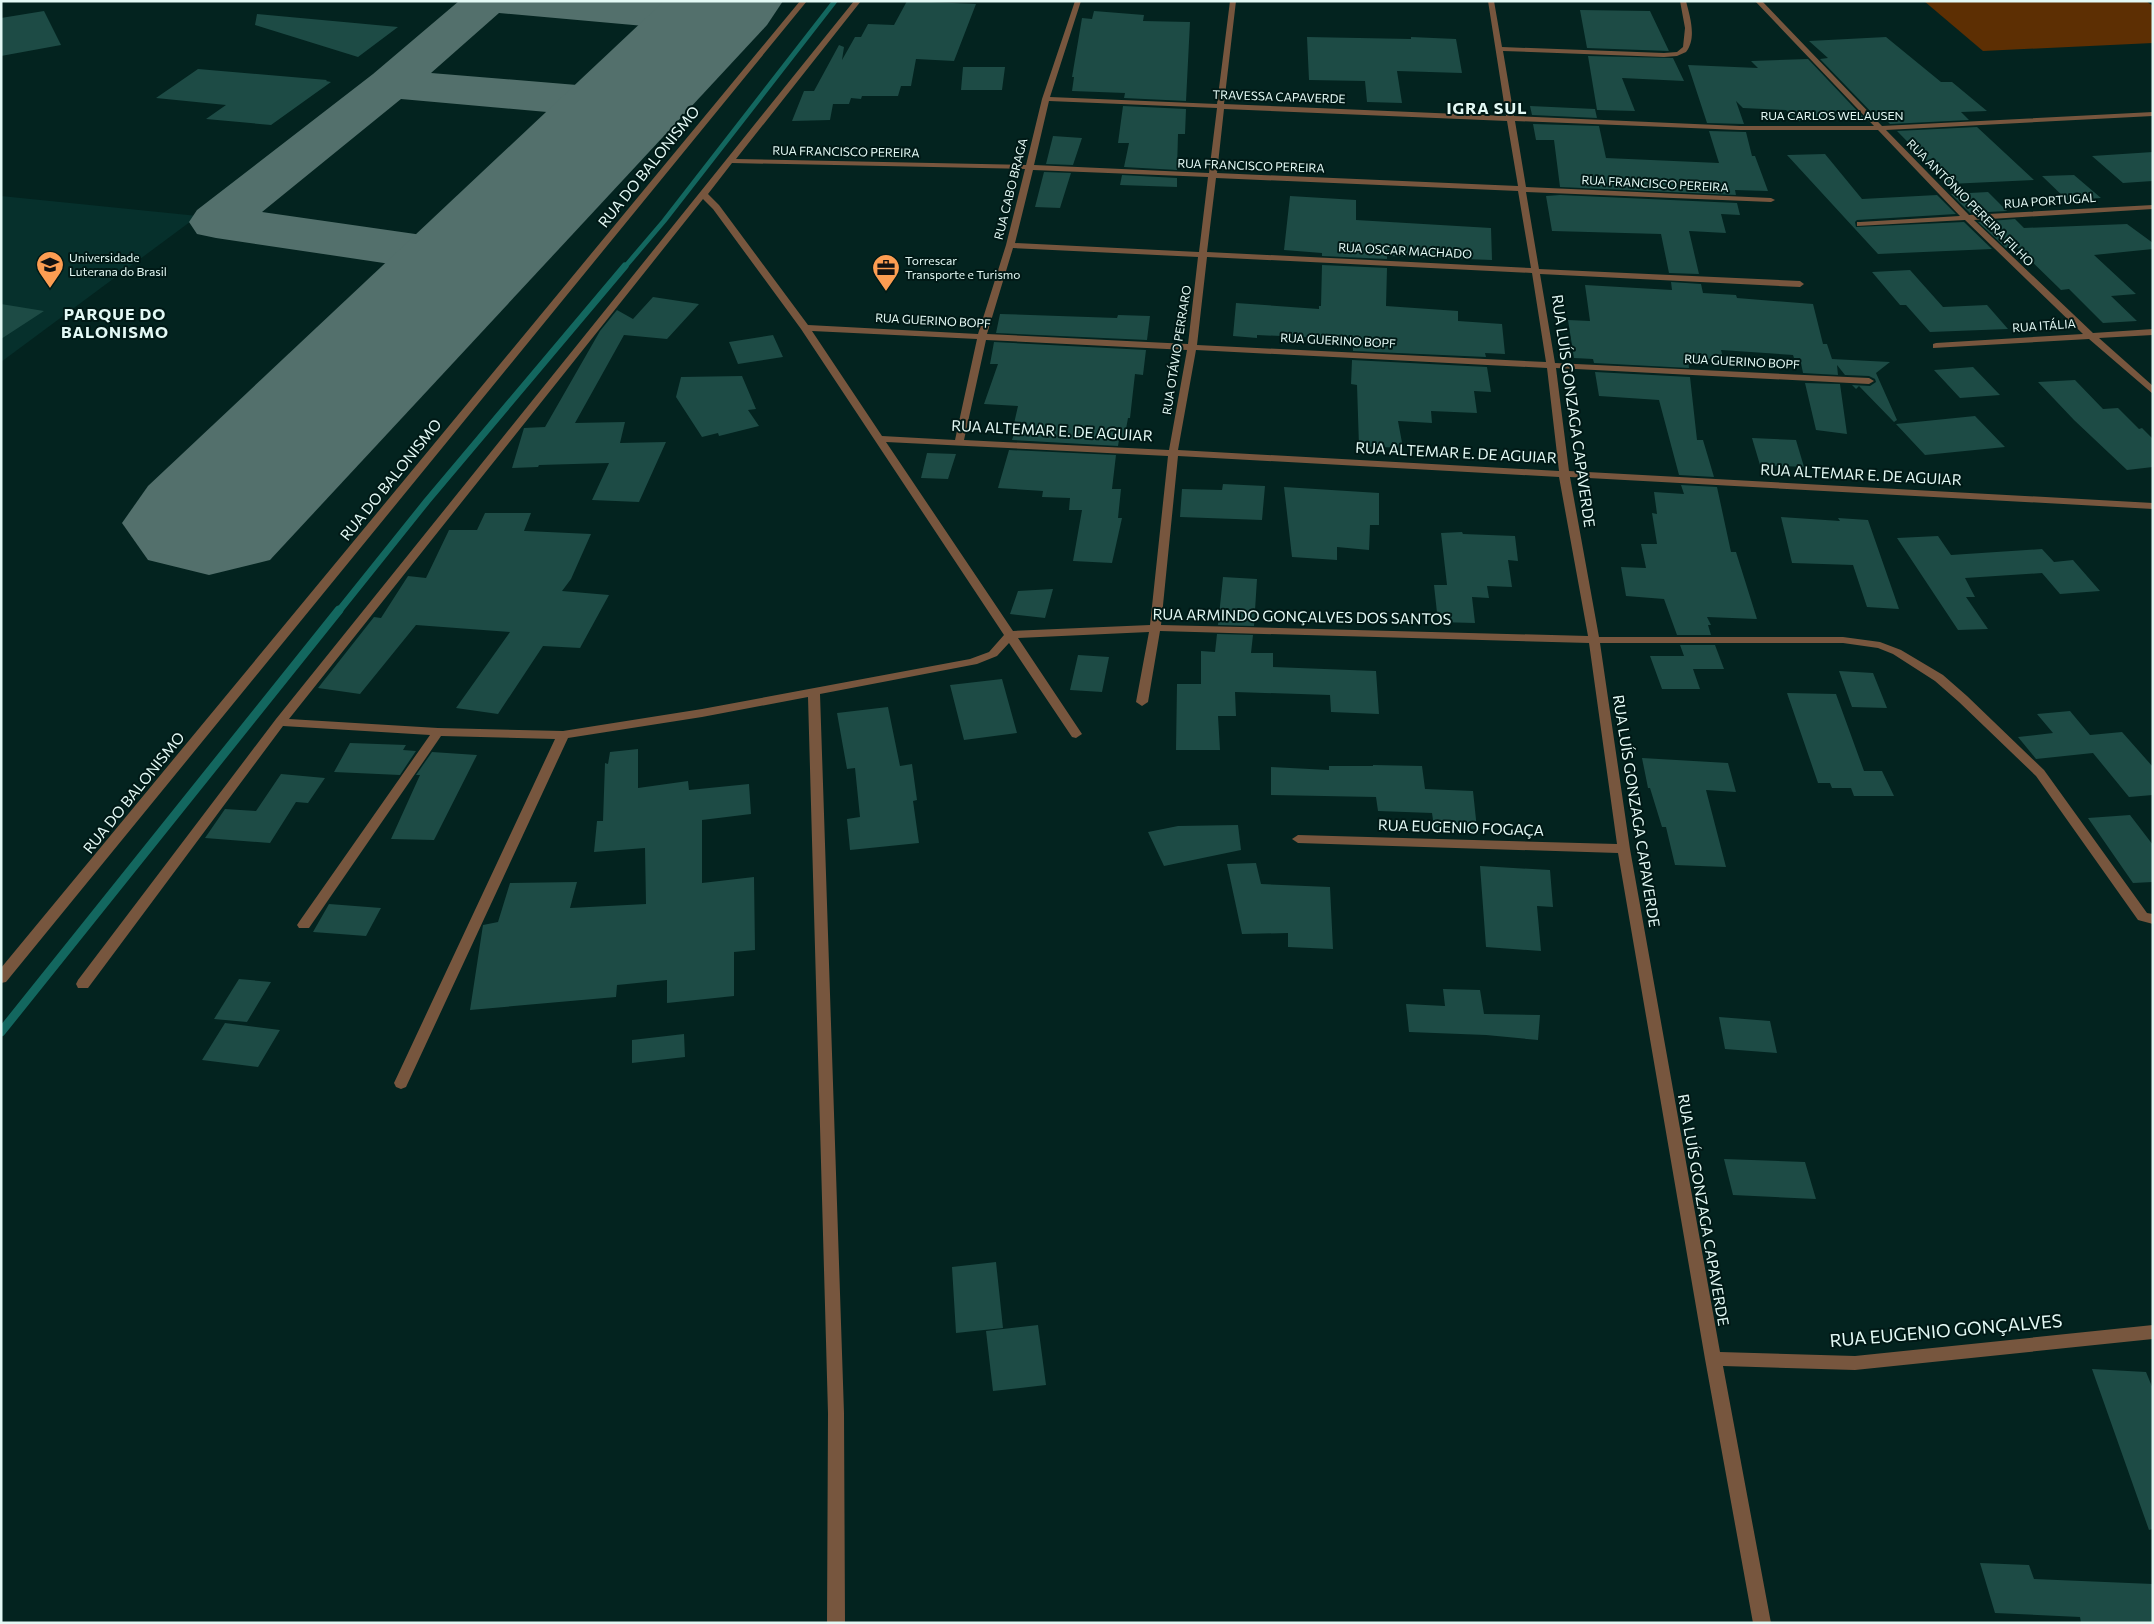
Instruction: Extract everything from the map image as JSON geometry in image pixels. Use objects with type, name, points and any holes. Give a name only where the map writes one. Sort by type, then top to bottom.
[{"type":"street","name":"RUA DO BALONISMO","points":[[1,978],[804,1]]},
{"type":"street","points":[[83,984],[280,722],[858,1]]},
{"type":"street","name":"RUA CABO BRAGA","points":[[959,442],[982,336],[1010,245],[1046,99],[1078,1]]},
{"type":"street","name":"RUA OTÁVIO PERRARO","points":[[1142,702],[1155,628],[1173,452],[1192,346],[1233,1]]},
{"type":"street","name":"RUA LUÍS GONZAGA CAPAVERDE","points":[[1491,1],[1551,365],[1564,474],[1594,640],[1624,850],[1713,1360],[1762,1623]]},
{"type":"street","points":[[1498,49],[1664,55],[1678,53],[1684,51],[1689,42],[1683,1]]},
{"type":"street","name":"RUA ANTÔNIO PEREIRA FILHO","points":[[1758,1],[1968,219],[2090,335],[2153,391]]},
{"type":"street","name":"TRAVESSA CAPAVERDE","points":[[1046,99],[1511,118]]},
{"type":"street","name":"RUA CARLOS WELAUSEN","points":[[1511,118],[1740,128],[1879,128],[2153,114]]},
{"type":"street","points":[[2140,115],[2153,124]]},
{"type":"street","name":"RUA FRANCISCO PEREIRA","points":[[729,162],[892,163],[1029,167],[1771,200]]},
{"type":"street","points":[[703,194],[716,207],[805,328],[1076,734]]},
{"type":"street","name":"RUA PORTUGAL","points":[[1860,224],[2153,208]]},
{"type":"street","name":"RUA OSCAR MACHADO","points":[[1010,245],[1800,284]]},
{"type":"street","name":"RUA GUERINO BOPF","points":[[805,328],[1870,381]]},
{"type":"street","name":"RUA ITÁLIA","points":[[1936,346],[2153,332]]},
{"type":"street","name":"RUA ALTEMAR E. DE AGUIAR","points":[[878,439],[1173,452],[2153,506]]},
{"type":"street","name":"RUA ARMINDO GONÇALVES DOS SANTOS","points":[[1010,635],[1155,628],[1594,640],[1843,640],[1880,645],[1913,661],[1945,684],[2040,773],[2148,918],[2153,931]]},
{"type":"street","points":[[280,722],[438,732],[563,735],[702,713],[973,662],[993,654],[1010,635]]},
{"type":"street","points":[[814,692],[836,1413],[836,1623]]},
{"type":"street","points":[[304,925],[438,732]]},
{"type":"street","points":[[402,1083],[563,735]]},
{"type":"street","name":"RUA EUGENIO FOGAÇA","points":[[1298,839],[1624,850]]},
{"type":"street","name":"RUA EUGENIO GONÇALVES","points":[[1713,1360],[1855,1363],[2153,1332]]},
{"type":"shaded area","points":[[1924,1],[2146,1],[2153,6],[2153,43],[1983,51]]},
{"type":"shaded area","name":"Universidade Luterana do Brasil","points":[[1,196],[198,216],[1,362]]},
{"type":"building","points":[[907,1],[976,4],[954,61],[916,59],[911,86],[901,86],[898,96],[862,96],[861,99],[851,98],[849,104],[833,104],[830,120],[792,121],[804,91],[814,91],[839,45],[844,47],[842,60],[855,37],[861,37],[868,24],[894,25]]},
{"type":"building","points":[[1580,10],[1650,11],[1669,51],[1587,48]]},
{"type":"building","points":[[44,11],[61,45],[1,56],[1,18]]},
{"type":"building","points":[[1094,11],[1144,15],[1143,21],[1190,22],[1186,101],[1124,98],[1125,93],[1072,91],[1074,77],[1072,77],[1082,18],[1092,19]]},
{"type":"building","points":[[257,14],[398,27],[358,57],[255,25]]},
{"type":"building","points":[[1307,37],[1456,39],[1462,73],[1397,71],[1402,103],[1367,102],[1365,81],[1309,80]]},
{"type":"building","points":[[1886,37],[1941,82],[1952,82],[1987,111],[1961,112],[1969,120],[1890,124],[1882,116],[1876,117],[1820,59],[1828,58],[1809,41]]},
{"type":"building","points":[[1588,56],[1673,58],[1684,81],[1622,78],[1635,111],[1597,110]]},
{"type":"building","points":[[1808,59],[1863,117],[1797,121],[1786,110],[1743,108],[1736,101],[1744,124],[1707,123],[1688,65],[1758,68],[1751,61]]},
{"type":"building","points":[[963,67],[1005,67],[1002,90],[961,90]]},
{"type":"building","points":[[198,69],[327,80],[331,82],[271,125],[206,119],[226,105],[156,98]]},
{"type":"building","points":[[1123,106],[1186,109],[1185,134],[1178,134],[1177,170],[1124,167],[1129,143],[1118,143]]},
{"type":"building","points":[[1530,106],[1595,109],[1597,118],[1532,115]]},
{"type":"building","points":[[1533,124],[1599,126],[1606,158],[1719,163],[1709,131],[1746,132],[1752,156],[1755,156],[1768,191],[1735,190],[1736,195],[1560,187],[1554,140],[1536,140]]},
{"type":"building","points":[[1977,127],[2034,180],[1949,184],[1897,131]]},
{"type":"building","points":[[1053,136],[1082,138],[1073,165],[1046,164]]},
{"type":"building","points":[[2153,152],[2153,181],[2123,183],[2092,156]]},
{"type":"building","points":[[1825,154],[1862,199],[1937,195],[1956,214],[1857,220],[1855,222],[1856,227],[1964,222],[1992,249],[1878,254],[1787,155]]},
{"type":"building","points":[[1044,172],[1071,173],[1060,208],[1035,207]]},
{"type":"building","points":[[1122,175],[1177,178],[1177,187],[1120,185]]},
{"type":"building","points":[[2074,175],[2101,198],[2067,200],[2042,176]]},
{"type":"building","points":[[1988,192],[2007,211],[1970,213],[1951,194]]},
{"type":"building","points":[[1560,195],[1737,203],[1740,215],[1721,214],[1726,233],[1689,231],[1699,274],[1669,273],[1661,234],[1552,231],[1546,196]]},
{"type":"building","points":[[1290,196],[1356,200],[1356,220],[1491,228],[1492,260],[1387,256],[1387,259],[1322,256],[1322,253],[1284,250]]},
{"type":"building","points":[[2015,219],[2024,228],[2127,224],[2153,243],[2153,249],[2094,255],[2136,294],[2111,296],[2137,321],[2103,323],[2069,289],[2061,290],[2018,248],[2006,248],[1978,222]]},
{"type":"building","points":[[1322,265],[1387,268],[1386,306],[1458,311],[1458,321],[1502,324],[1505,354],[1485,353],[1486,357],[1353,351],[1353,342],[1350,339],[1257,335],[1257,338],[1233,336],[1236,303],[1319,309],[1319,306],[1321,306]]},
{"type":"building","points":[[1910,270],[1943,307],[1987,305],[2008,329],[1930,332],[1906,305],[1900,305],[1872,272]]},
{"type":"building","points":[[1671,282],[1701,284],[1703,293],[1736,295],[1737,298],[1813,304],[1823,344],[1827,344],[1832,359],[1890,362],[1876,373],[1897,420],[1894,422],[1859,386],[1856,389],[1852,385],[1870,386],[1876,382],[1875,379],[1869,376],[1845,375],[1837,365],[1838,375],[1803,373],[1800,358],[1794,358],[1793,355],[1721,350],[1724,360],[1688,358],[1689,368],[1594,363],[1593,359],[1574,358],[1568,320],[1590,321],[1585,285],[1672,290]]},
{"type":"building","points":[[653,297],[699,304],[667,339],[624,335],[575,423],[625,422],[620,443],[666,442],[639,502],[592,500],[609,463],[539,465],[538,467],[512,468],[524,428],[545,427],[600,331],[617,310],[633,319]]},
{"type":"building","points":[[1,304],[44,311],[1,339]]},
{"type":"building","points":[[1000,314],[1117,318],[1118,315],[1150,316],[1147,340],[996,333]]},
{"type":"building","points":[[773,335],[783,357],[738,364],[729,342]]},
{"type":"building","points":[[994,342],[1146,350],[1143,375],[1135,374],[1130,418],[1128,418],[1124,440],[1119,440],[1118,446],[1012,440],[1016,428],[1013,428],[1018,406],[984,404],[998,364],[990,364]]},
{"type":"building","points":[[1352,360],[1487,367],[1491,392],[1474,391],[1477,413],[1431,411],[1432,423],[1398,421],[1403,448],[1359,446],[1357,385],[1351,384]]},
{"type":"building","points":[[1973,367],[2000,395],[1960,398],[1934,370]]},
{"type":"building","points":[[1595,372],[1690,377],[1697,440],[1703,440],[1714,477],[1679,475],[1659,400],[1599,396]]},
{"type":"building","points":[[742,376],[756,409],[748,410],[759,426],[719,436],[718,433],[702,437],[676,397],[681,377]]},
{"type":"building","points":[[2075,380],[2103,409],[2118,408],[2139,429],[2142,428],[2153,439],[2153,467],[2127,470],[2074,420],[2038,382]]},
{"type":"building","points":[[1805,383],[1840,384],[1847,434],[1816,430]]},
{"type":"building","points":[[1975,416],[2005,447],[1925,455],[1896,424]]},
{"type":"building","points":[[1752,438],[1796,440],[1804,467],[1760,465]]},
{"type":"building","points":[[1009,450],[1116,455],[1112,489],[1121,489],[1118,518],[1122,518],[1112,563],[1073,561],[1082,510],[1069,510],[1070,498],[1042,497],[1043,491],[998,488]]},
{"type":"building","points":[[927,453],[956,454],[948,479],[921,478]]},
{"type":"building","points":[[1223,484],[1265,486],[1262,520],[1180,517],[1182,489],[1222,490]]},
{"type":"building","points":[[1681,485],[1717,487],[1731,552],[1736,552],[1757,619],[1707,617],[1711,625],[1708,625],[1711,635],[1677,635],[1664,599],[1626,596],[1621,567],[1646,568],[1641,544],[1657,544],[1652,513],[1657,514],[1654,492],[1684,494]]},
{"type":"building","points":[[1284,487],[1379,493],[1379,525],[1370,525],[1369,550],[1337,547],[1337,560],[1292,557]]},
{"type":"building","points":[[485,513],[531,513],[524,531],[591,534],[571,579],[562,591],[609,595],[580,648],[543,646],[498,714],[456,708],[510,632],[416,625],[360,694],[318,688],[374,617],[381,618],[408,576],[426,578],[449,530],[477,530]]},
{"type":"building","points":[[1781,517],[1840,521],[1838,518],[1868,520],[1899,609],[1867,607],[1853,565],[1792,563]]},
{"type":"building","points":[[1462,532],[1463,534],[1515,536],[1518,561],[1508,560],[1512,587],[1487,586],[1489,598],[1472,597],[1475,623],[1438,622],[1434,585],[1447,585],[1441,533]]},
{"type":"building","points":[[1938,536],[1951,555],[2042,549],[2054,562],[2073,560],[2100,591],[2060,594],[2042,573],[1965,578],[1975,597],[1966,597],[1988,629],[1958,630],[1897,538]]},
{"type":"building","points":[[1223,577],[1257,579],[1254,626],[1218,625]]},
{"type":"building","points":[[1053,589],[1045,618],[1010,614],[1018,591]]},
{"type":"building","points":[[1217,634],[1253,635],[1251,653],[1273,653],[1273,667],[1376,671],[1379,714],[1331,712],[1330,695],[1235,692],[1236,716],[1218,716],[1220,750],[1176,750],[1177,684],[1201,684],[1201,651],[1215,652]]},
{"type":"building","points":[[1680,645],[1715,645],[1724,669],[1693,669],[1700,689],[1662,689],[1650,656],[1684,656]]},
{"type":"building","points":[[1078,655],[1109,657],[1102,692],[1070,690]]},
{"type":"building","points":[[1839,671],[1873,673],[1887,708],[1852,707]]},
{"type":"building","points":[[1002,679],[1017,733],[964,740],[950,685]]},
{"type":"building","points":[[1787,693],[1836,694],[1864,771],[1882,771],[1894,796],[1854,796],[1851,788],[1832,788],[1830,783],[1818,783]]},
{"type":"building","points":[[888,707],[900,766],[912,764],[917,800],[913,801],[919,843],[850,850],[847,819],[860,817],[855,768],[847,769],[837,713]]},
{"type":"building","points":[[2070,711],[2090,735],[2122,732],[2153,767],[2153,795],[2129,797],[2093,753],[2036,759],[2018,737],[2053,733],[2037,714]]},
{"type":"building","points":[[350,743],[406,745],[403,750],[416,751],[400,775],[334,772]]},
{"type":"building","points":[[638,749],[638,788],[688,781],[689,790],[749,784],[751,814],[702,820],[702,883],[754,877],[755,950],[734,952],[734,996],[667,1003],[667,980],[617,985],[616,997],[470,1010],[483,925],[498,922],[510,883],[577,882],[570,908],[646,904],[645,848],[594,852],[597,821],[603,821],[605,763],[608,764],[610,752]]},
{"type":"building","points":[[432,752],[477,755],[434,840],[391,839],[420,775],[416,775]]},
{"type":"building","points":[[1642,758],[1728,763],[1736,792],[1706,790],[1726,867],[1675,865],[1666,827],[1662,827],[1650,788],[1648,788]]},
{"type":"building","points":[[1329,766],[1422,766],[1425,789],[1473,791],[1477,829],[1434,827],[1432,813],[1378,811],[1376,797],[1271,795],[1271,767],[1329,770]]},
{"type":"building","points":[[281,774],[325,778],[308,803],[296,802],[270,843],[205,838],[225,809],[256,811]]},
{"type":"building","points":[[2130,815],[2153,845],[2153,882],[2133,883],[2088,818]]},
{"type":"building","points":[[1238,825],[1241,850],[1164,866],[1148,832],[1178,826]]},
{"type":"building","points":[[1256,863],[1261,884],[1330,887],[1333,949],[1288,947],[1288,933],[1242,934],[1227,864]]},
{"type":"building","points":[[1480,866],[1550,870],[1553,907],[1537,906],[1541,951],[1486,947]]},
{"type":"building","points":[[329,904],[381,908],[366,936],[313,932]]},
{"type":"building","points":[[239,979],[271,982],[247,1022],[214,1019]]},
{"type":"building","points":[[1443,989],[1480,990],[1484,1014],[1540,1015],[1538,1040],[1486,1035],[1409,1032],[1406,1004],[1445,1006]]},
{"type":"building","points":[[1719,1017],[1770,1021],[1777,1053],[1725,1049]]},
{"type":"building","points":[[225,1023],[280,1030],[258,1067],[202,1060]]},
{"type":"building","points":[[684,1034],[685,1057],[632,1063],[632,1040]]},
{"type":"building","points":[[1724,1159],[1805,1162],[1816,1199],[1733,1195]]},
{"type":"building","points":[[996,1262],[1003,1328],[956,1333],[952,1267]]},
{"type":"building","points":[[1038,1325],[1046,1385],[993,1391],[986,1331]]},
{"type":"building","points":[[2092,1369],[2146,1372],[2153,1389],[2153,1529],[2149,1530]]},
{"type":"building","points":[[1980,1563],[2029,1565],[2034,1579],[2153,1584],[2153,1623],[2081,1623],[2080,1617],[1995,1613]]},
{"type":"waterway","points":[[624,268],[664,221],[835,1]]},
{"type":"waterway","points":[[338,612],[427,501],[625,266]]},
{"type":"waterway","points":[[1,1032],[339,610]]},
{"type":"taxiway","points":[[390,84],[486,1]]},
{"type":"taxiway","points":[[504,1],[711,19]]},
{"type":"taxiway","points":[[390,84],[625,104]]},
{"type":"taxiway","points":[[390,84],[216,222],[471,259]]},
{"type":"runway","points":[[209,523],[728,1]]},
{"type":"place","name":"Universidade Luterana do Brasil","points":[[50,289]]},
{"type":"place","name":"Torrescar Transporte e Turismo","points":[[886,292]]},
{"type":"district","name":"IGRA SUL","points":[[1487,108]]},
{"type":"district","name":"PARQUE DO BALONISMO","points":[[115,323]]}]
